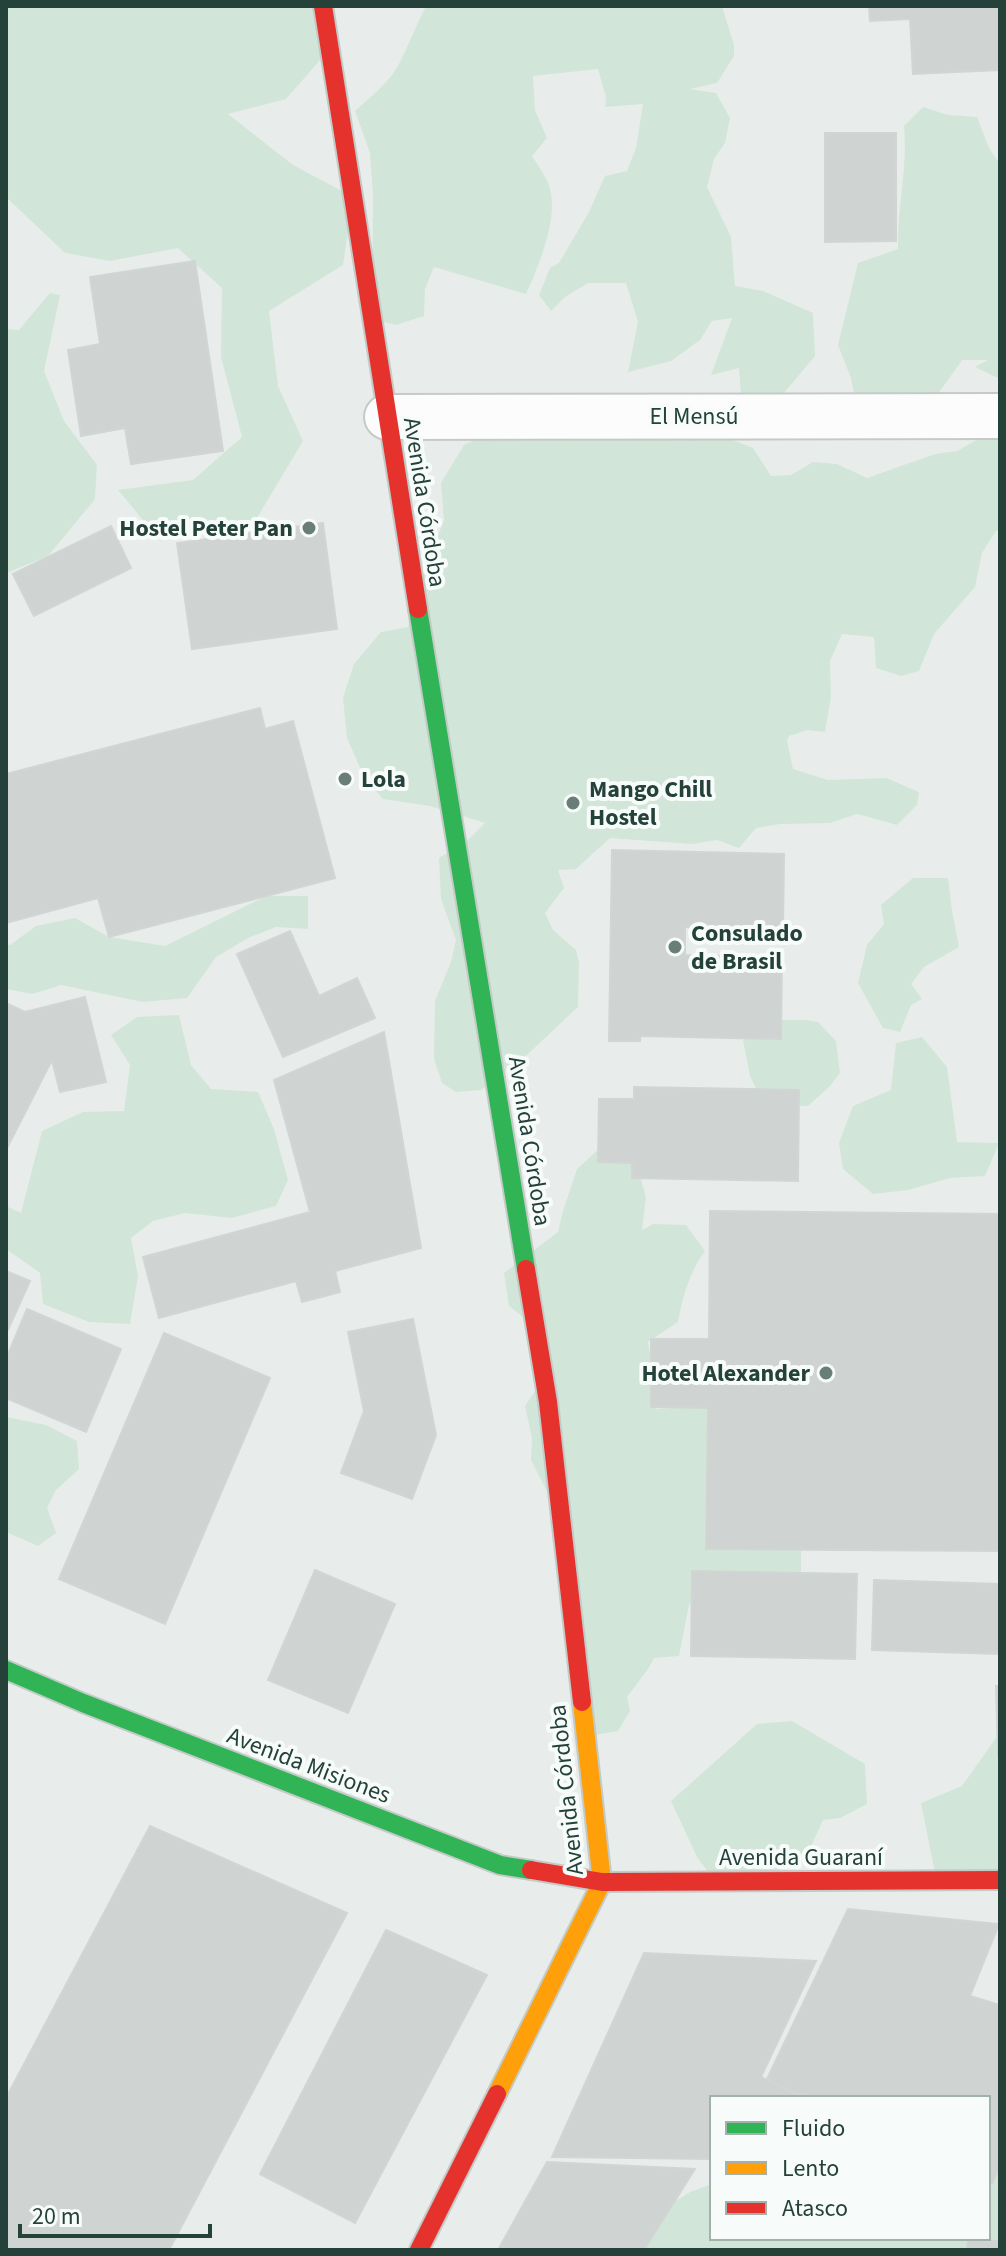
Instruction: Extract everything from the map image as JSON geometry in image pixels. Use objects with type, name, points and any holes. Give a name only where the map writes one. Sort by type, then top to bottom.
[{"type":"main road","name":"Avenida Córdoba","points":[[323,6],[548,1402],[602,1882],[419,2250]]},
{"type":"main road","name":"Avenida Misiones","points":[[6,1670],[83,1703],[500,1865],[602,1882]]},
{"type":"main road","name":"Avenida Guaraní","points":[[602,1882],[1000,1880]]},
{"type":"street","name":"El Mensú","points":[[387,417],[1000,416]]},
{"type":"green space","points":[[6,6],[312,6],[329,50],[286,99],[228,114],[293,165],[353,197],[343,265],[269,311],[278,386],[303,441],[248,533],[152,531],[118,490],[193,480],[242,437],[221,357],[222,288],[178,248],[110,261],[65,253],[7,198]]},
{"type":"green space","points":[[426,6],[722,6],[734,45],[734,56],[717,83],[690,89],[716,93],[730,118],[725,143],[714,159],[707,187],[731,237],[735,286],[763,291],[813,313],[815,356],[779,399],[741,395],[739,368],[711,375],[732,318],[712,321],[700,340],[671,361],[628,372],[638,322],[626,283],[588,283],[565,297],[551,311],[539,295],[550,268],[559,263],[589,212],[605,176],[627,171],[636,148],[643,104],[605,107],[606,97],[598,69],[533,76],[535,110],[547,138],[532,156],[548,183],[552,209],[547,239],[526,294],[434,267],[425,289],[424,316],[396,325],[372,319],[373,194],[370,153],[355,111],[395,71]]},
{"type":"green space","points":[[923,107],[948,115],[977,117],[989,148],[1000,164],[1000,379],[975,367],[988,360],[962,360],[933,401],[855,398],[838,345],[858,263],[898,249],[905,157],[904,126]]},
{"type":"green space","points":[[50,293],[60,295],[44,371],[64,421],[97,465],[95,499],[48,556],[6,573],[6,329],[19,330]]},
{"type":"green space","points":[[1000,412],[1000,531],[996,531],[982,553],[975,587],[934,634],[919,671],[901,676],[876,668],[874,637],[842,634],[830,661],[831,697],[825,732],[807,730],[789,736],[787,741],[793,769],[828,780],[886,778],[919,792],[917,805],[897,825],[857,814],[830,823],[756,828],[739,848],[717,840],[692,844],[610,838],[576,869],[558,870],[564,888],[545,913],[553,930],[576,950],[579,962],[578,1007],[528,1054],[481,1090],[456,1092],[442,1083],[434,1059],[435,1001],[451,962],[456,940],[441,899],[439,858],[469,839],[485,823],[430,806],[383,799],[364,777],[347,738],[343,698],[354,664],[381,632],[408,627],[444,520],[441,483],[464,445],[479,438],[673,416],[753,448],[771,476],[791,475],[813,462],[837,464],[867,478],[935,454],[957,451],[978,439]]},
{"type":"green space","points":[[913,878],[948,878],[959,947],[924,967],[911,984],[922,999],[911,1005],[900,1032],[883,1028],[858,983],[867,945],[884,924],[881,905]]},
{"type":"green space","points":[[266,896],[308,896],[308,929],[276,927],[248,938],[216,957],[187,998],[143,1002],[61,985],[33,994],[6,989],[6,944],[10,945],[36,926],[75,918],[109,937],[165,946]]},
{"type":"green space","points":[[179,1015],[191,1065],[211,1089],[258,1092],[274,1129],[288,1180],[276,1206],[232,1218],[185,1213],[153,1221],[131,1238],[138,1276],[130,1324],[89,1322],[43,1304],[40,1273],[6,1249],[6,1206],[21,1213],[42,1131],[83,1112],[124,1111],[130,1065],[111,1035],[137,1017]]},
{"type":"green space","points":[[769,1020],[818,1022],[836,1041],[840,1073],[808,1106],[764,1105],[750,1076],[743,1040],[752,1037]]},
{"type":"green space","points":[[922,1037],[947,1067],[957,1142],[999,1143],[985,1176],[950,1178],[908,1190],[873,1194],[843,1169],[839,1143],[853,1106],[891,1090],[896,1043]]},
{"type":"green space","points":[[601,1147],[633,1152],[646,1197],[642,1230],[653,1224],[686,1225],[705,1251],[687,1285],[678,1322],[648,1342],[656,1386],[656,1409],[711,1406],[750,1529],[801,1551],[801,1579],[702,1588],[689,1605],[679,1656],[654,1658],[627,1697],[630,1711],[618,1731],[589,1736],[569,1535],[531,1460],[532,1438],[525,1406],[544,1378],[536,1327],[509,1306],[504,1273],[558,1232],[577,1169]]},
{"type":"green space","points":[[6,1417],[46,1425],[77,1441],[79,1469],[56,1490],[47,1508],[56,1533],[38,1546],[6,1532]]},
{"type":"green space","points":[[792,1721],[865,1764],[867,1804],[840,1818],[823,1820],[804,1862],[720,1888],[697,1857],[671,1801],[757,1724]]},
{"type":"green space","points":[[996,1738],[1000,1738],[1000,1873],[935,1873],[921,1803],[962,1786]]},
{"type":"green space","points":[[1000,2146],[1000,2250],[630,2250],[648,2218],[690,2192],[710,2185],[710,2240],[990,2240],[990,2147]]},
{"type":"building","points":[[869,6],[1000,6],[1000,70],[913,74],[910,19],[870,21]]},
{"type":"building","points":[[825,133],[896,133],[896,241],[825,242]]},
{"type":"building","points":[[195,261],[223,451],[131,464],[125,428],[81,436],[68,350],[100,344],[90,277]]},
{"type":"building","points":[[323,523],[337,629],[192,649],[177,543]]},
{"type":"building","points":[[111,526],[131,568],[34,616],[13,574]]},
{"type":"building","points":[[260,708],[265,729],[293,721],[335,878],[109,937],[98,898],[6,923],[6,774]]},
{"type":"building","points":[[612,850],[784,854],[783,929],[685,927],[685,955],[782,957],[781,1039],[640,1036],[640,1041],[609,1041]]},
{"type":"building","points":[[290,931],[319,996],[357,978],[375,1018],[283,1057],[237,954]]},
{"type":"building","points":[[85,997],[106,1082],[60,1092],[52,1060],[6,1150],[6,1003],[25,1012]]},
{"type":"building","points":[[384,1032],[421,1248],[335,1271],[340,1292],[302,1302],[296,1281],[159,1318],[143,1257],[310,1212],[274,1080]]},
{"type":"building","points":[[634,1087],[799,1090],[798,1181],[632,1178],[632,1163],[598,1162],[599,1099],[634,1099]]},
{"type":"building","name":"Hotel Alexander","points":[[710,1211],[1000,1214],[1000,1551],[706,1549],[708,1408],[651,1407],[651,1339],[709,1339]]},
{"type":"building","points":[[6,1271],[30,1281],[6,1334]]},
{"type":"building","points":[[27,1309],[121,1349],[86,1432],[6,1398],[6,1359]]},
{"type":"building","points":[[413,1319],[436,1435],[412,1499],[341,1473],[364,1411],[348,1332]]},
{"type":"building","points":[[164,1333],[270,1378],[165,1624],[59,1579]]},
{"type":"building","points":[[315,1570],[395,1604],[348,1713],[268,1680]]},
{"type":"building","points":[[692,1571],[857,1574],[855,1659],[691,1656]]},
{"type":"building","points":[[874,1580],[1000,1584],[1000,1654],[872,1650]]},
{"type":"building","points":[[996,1686],[1000,1686],[1000,1756],[998,1756]]},
{"type":"building","points":[[150,1826],[347,1913],[169,2250],[6,2250],[6,2098]]},
{"type":"building","points":[[848,1909],[999,1924],[970,1996],[1000,2005],[1000,2166],[992,2184],[990,2096],[804,2096],[767,2079]]},
{"type":"building","points":[[386,1930],[487,1975],[355,2223],[260,2174]]},
{"type":"building","points":[[644,1953],[816,1961],[761,2077],[800,2096],[710,2096],[710,2159],[552,2157]]},
{"type":"building","points":[[547,2162],[695,2169],[644,2250],[498,2250]]},
{"type":"building","points":[[968,2240],[1000,2241],[1000,2250],[967,2250]]},
{"type":"traffic: fast","points":[[418,609],[526,1269]]},
{"type":"traffic: fast","points":[[6,1670],[83,1703],[500,1865],[531,1870]]},
{"type":"traffic: slow","points":[[497,2094],[602,1882],[582,1702]]},
{"type":"traffic: jam","points":[[323,6],[418,609]]},
{"type":"traffic: jam","points":[[526,1269],[548,1402],[582,1702]]},
{"type":"traffic: jam","points":[[531,1870],[602,1882],[1000,1880]]},
{"type":"traffic: jam","points":[[419,2250],[497,2094]]},
{"type":"place","name":"Hostel Peter Pan","points":[[309,528]]},
{"type":"place","name":"Lola","points":[[345,779]]},
{"type":"place","name":"Mango Chill Hostel","points":[[573,803]]},
{"type":"place","name":"Consulado de Brasil","points":[[675,947]]},
{"type":"place","name":"Hotel Alexander","points":[[826,1373]]}]
